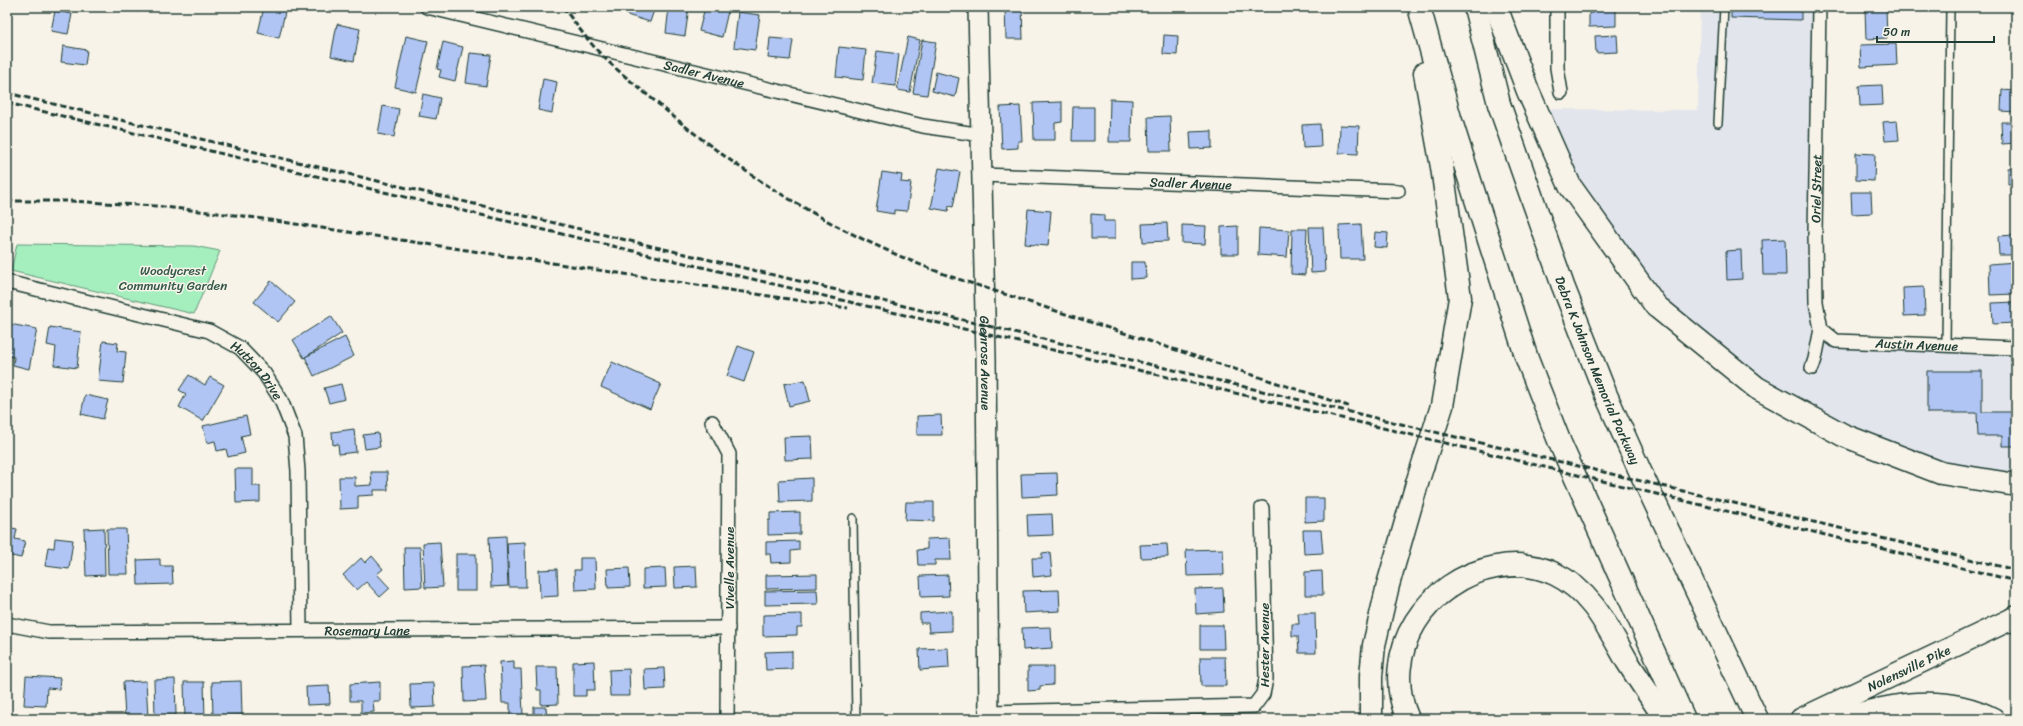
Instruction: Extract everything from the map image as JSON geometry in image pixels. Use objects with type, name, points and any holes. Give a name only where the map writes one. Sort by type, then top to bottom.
[{"type":"highway","points":[[1371,719],[1370,676],[1374,645],[1392,570],[1418,480],[1442,406],[1460,298],[1442,167],[1413,7]]},
{"type":"highway","points":[[1419,7],[1453,126],[1527,359],[1563,450],[1684,719]]},
{"type":"highway","name":"Debra K Johnson Memorial Parkway","points":[[1475,7],[1499,104],[1565,293],[1606,394],[1640,471],[1757,719]]},
{"type":"highway","points":[[1496,7],[1528,91],[1570,186],[1656,306],[1758,388],[1842,435],[1941,473],[2016,485]]},
{"type":"highway","points":[[1408,719],[1402,706],[1399,680],[1402,652],[1412,628],[1424,609],[1443,590],[1463,577],[1484,569],[1509,565],[1532,566],[1555,574],[1578,588],[1598,610],[1665,719]]},
{"type":"highway","points":[[1840,719],[1885,707],[1937,703],[1980,712],[1993,719]]},
{"type":"main road","name":"Nolensville Pike","points":[[1806,716],[2016,619]]},
{"type":"street","name":"Sadler Avenue","points":[[427,7],[923,126],[982,135]]},
{"type":"street","name":"Glenrose Avenue","points":[[978,7],[982,135],[989,716]]},
{"type":"street","points":[[1557,7],[1558,68],[1561,92]]},
{"type":"street","name":"Oriel Street","points":[[1812,368],[1821,329],[1816,302],[1815,232],[1819,7]]},
{"type":"street","name":"Sadler Avenue","points":[[982,175],[1398,191]]},
{"type":"street","name":"Hutton Drive","points":[[7,282],[209,331],[240,348],[264,373],[281,400],[295,436],[298,471],[300,630]]},
{"type":"street","name":"Austin Avenue","points":[[1821,329],[1836,341],[2016,348]]},
{"type":"street","name":"Vivelle Avenue","points":[[712,422],[729,454],[727,719]]},
{"type":"street","name":"Hester Avenue","points":[[989,716],[1254,706],[1263,694],[1266,679],[1262,508]]},
{"type":"street","name":"Rosemary Lane","points":[[7,624],[49,632],[728,628]]},
{"type":"lane","points":[[1718,123],[1724,7]]},
{"type":"lane","points":[[1946,345],[1950,7]]},
{"type":"lane","points":[[853,518],[856,719]]},
{"type":"shaded area","points":[[1700,7],[1819,7],[1821,329],[1837,341],[2016,348],[2016,485],[1843,435],[1656,306],[1570,186],[1536,109],[1698,110]]},
{"type":"green space","name":"Woodycrest Community Garden","points":[[17,244],[194,246],[220,251],[194,314],[11,271]]},
{"type":"building","points":[[86,7],[109,7],[108,11]]},
{"type":"building","points":[[116,7],[139,7],[138,12]]},
{"type":"building","points":[[264,7],[286,8],[279,38],[258,33]]},
{"type":"building","points":[[629,7],[655,7],[650,22],[627,15]]},
{"type":"building","points":[[669,7],[689,7],[685,36],[666,33]]},
{"type":"building","points":[[705,7],[729,7],[722,37],[699,31]]},
{"type":"building","points":[[1005,7],[1022,7],[1023,39],[1006,39]]},
{"type":"building","points":[[1111,7],[1139,7],[1140,10],[1111,10]]},
{"type":"building","points":[[1594,7],[1616,7],[1616,26],[1589,27],[1589,13],[1594,13]]},
{"type":"building","points":[[1731,7],[1801,7],[1801,20],[1731,18]]},
{"type":"building","points":[[1886,8],[1887,38],[1866,39],[1865,9]]},
{"type":"building","points":[[55,11],[72,14],[68,34],[51,31]]},
{"type":"building","points":[[738,12],[760,15],[755,50],[734,47]]},
{"type":"building","points":[[337,24],[360,29],[354,61],[331,56]]},
{"type":"building","points":[[1164,35],[1178,36],[1177,55],[1163,54]]},
{"type":"building","points":[[1617,35],[1618,52],[1596,53],[1595,36]]},
{"type":"building","points":[[406,36],[428,41],[416,92],[395,87]]},
{"type":"building","points":[[908,37],[920,40],[910,92],[897,90]]},
{"type":"building","points":[[770,38],[793,40],[790,60],[768,58]]},
{"type":"building","points":[[922,40],[936,42],[927,95],[913,93]]},
{"type":"building","points":[[443,42],[463,47],[455,81],[439,77],[441,70],[437,69]]},
{"type":"building","points":[[1896,44],[1897,65],[1861,67],[1860,45]]},
{"type":"building","points":[[63,46],[87,50],[85,65],[61,62]]},
{"type":"building","points":[[839,47],[866,50],[863,80],[836,77]]},
{"type":"building","points":[[877,51],[899,54],[895,86],[872,83]]},
{"type":"building","points":[[470,53],[491,55],[486,86],[466,83]]},
{"type":"building","points":[[936,72],[959,78],[955,97],[932,91]]},
{"type":"building","points":[[543,79],[557,82],[552,113],[538,110]]},
{"type":"building","points":[[1882,85],[1883,105],[1860,106],[1859,86]]},
{"type":"building","points":[[2002,90],[2016,91],[2016,112],[2001,111]]},
{"type":"building","points":[[423,94],[440,98],[436,119],[419,116]]},
{"type":"building","points":[[1110,99],[1132,100],[1131,142],[1109,142]]},
{"type":"building","points":[[1062,102],[1062,122],[1055,123],[1055,140],[1034,140],[1033,103]]},
{"type":"building","points":[[383,106],[399,109],[394,137],[378,134]]},
{"type":"building","points":[[1020,106],[1022,141],[1018,141],[1018,148],[1002,149],[1000,107]]},
{"type":"building","points":[[1073,107],[1094,107],[1094,141],[1072,141]]},
{"type":"building","points":[[1170,116],[1171,151],[1149,151],[1148,117]]},
{"type":"building","points":[[1897,121],[1899,140],[1885,141],[1883,122]]},
{"type":"building","points":[[2001,122],[2016,122],[2016,143],[2002,144]]},
{"type":"building","points":[[1320,124],[1321,147],[1303,148],[1302,125]]},
{"type":"building","points":[[1340,125],[1359,126],[1358,154],[1339,153]]},
{"type":"building","points":[[1212,131],[1212,148],[1191,149],[1190,132]]},
{"type":"building","points":[[1856,153],[1875,154],[1874,181],[1856,180]]},
{"type":"building","points":[[2016,167],[2016,184],[2008,184],[2008,168]]},
{"type":"building","points":[[939,168],[960,172],[953,207],[949,206],[948,211],[931,208]]},
{"type":"building","points":[[882,172],[902,175],[901,182],[911,183],[907,211],[894,210],[894,214],[876,211]]},
{"type":"building","points":[[1851,192],[1871,192],[1872,213],[1852,214]]},
{"type":"building","points":[[1028,209],[1051,211],[1048,246],[1025,244]]},
{"type":"building","points":[[1091,214],[1104,215],[1104,221],[1115,221],[1115,239],[1091,239]]},
{"type":"building","points":[[1167,223],[1168,241],[1143,242],[1142,224]]},
{"type":"building","points":[[1361,224],[1363,259],[1340,259],[1339,225]]},
{"type":"building","points":[[1182,225],[1206,226],[1205,244],[1182,243]]},
{"type":"building","points":[[1238,226],[1238,254],[1221,254],[1221,227]]},
{"type":"building","points":[[1309,227],[1323,227],[1325,272],[1311,273]]},
{"type":"building","points":[[1259,228],[1289,230],[1287,257],[1258,255]]},
{"type":"building","points":[[1292,229],[1307,229],[1305,275],[1291,274]]},
{"type":"building","points":[[1375,232],[1388,233],[1387,248],[1374,247]]},
{"type":"building","points":[[2016,235],[2016,255],[1999,255],[1998,236]]},
{"type":"building","points":[[1785,239],[1786,275],[1763,275],[1762,240]]},
{"type":"building","points":[[1741,250],[1742,279],[1727,280],[1726,251]]},
{"type":"building","points":[[1131,262],[1145,262],[1146,278],[1131,279]]},
{"type":"building","points":[[2016,262],[2016,294],[1990,295],[1989,264]]},
{"type":"building","points":[[271,281],[295,302],[278,322],[254,302]]},
{"type":"building","points":[[1924,287],[1925,315],[1904,316],[1903,288]]},
{"type":"building","points":[[2016,302],[2016,323],[1993,324],[1992,303]]},
{"type":"building","points":[[331,316],[342,333],[304,358],[293,340]]},
{"type":"building","points":[[9,324],[37,329],[29,369],[13,365],[14,357],[7,356],[7,334]]},
{"type":"building","points":[[50,327],[81,332],[77,368],[54,365],[56,347],[47,345]]},
{"type":"building","points":[[345,337],[354,356],[314,376],[305,357]]},
{"type":"building","points":[[103,341],[118,343],[117,351],[126,352],[123,383],[98,381]]},
{"type":"building","points":[[738,346],[754,352],[744,382],[727,376]]},
{"type":"building","points":[[612,362],[661,384],[650,409],[601,387]]},
{"type":"building","points":[[1927,371],[1982,371],[1982,412],[2013,412],[2012,399],[2016,399],[2016,446],[2002,446],[2002,436],[1978,436],[1977,413],[1927,413]]},
{"type":"building","points":[[189,375],[205,385],[210,377],[224,385],[203,421],[179,407],[186,394],[179,390]]},
{"type":"building","points":[[805,380],[810,401],[789,406],[784,384]]},
{"type":"building","points":[[341,384],[345,399],[329,403],[324,388]]},
{"type":"building","points":[[85,395],[108,400],[103,419],[81,414]]},
{"type":"building","points":[[941,415],[942,435],[917,435],[917,416]]},
{"type":"building","points":[[246,416],[250,434],[241,436],[245,453],[228,457],[226,449],[217,451],[215,441],[207,443],[203,426]]},
{"type":"building","points":[[354,429],[356,452],[339,454],[338,444],[333,445],[332,432]]},
{"type":"building","points":[[378,433],[380,447],[365,449],[363,435]]},
{"type":"building","points":[[812,436],[813,459],[785,460],[784,437]]},
{"type":"building","points":[[235,469],[253,469],[253,486],[260,486],[260,502],[236,503]]},
{"type":"building","points":[[371,472],[387,472],[388,490],[374,490],[374,495],[358,496],[358,508],[340,509],[339,477],[355,477],[355,486],[372,485]]},
{"type":"building","points":[[1057,473],[1058,495],[1022,497],[1021,474]]},
{"type":"building","points":[[812,478],[812,501],[780,502],[779,480]]},
{"type":"building","points":[[1305,498],[1324,498],[1324,521],[1305,522]]},
{"type":"building","points":[[906,502],[934,502],[934,521],[905,520]]},
{"type":"building","points":[[800,512],[800,534],[768,535],[768,520],[770,521],[770,513]]},
{"type":"building","points":[[1052,514],[1053,535],[1028,536],[1027,515]]},
{"type":"building","points":[[7,527],[17,529],[15,539],[25,541],[21,558],[7,555]]},
{"type":"building","points":[[104,528],[105,575],[86,576],[84,529]]},
{"type":"building","points":[[107,529],[126,529],[128,574],[108,574]]},
{"type":"building","points":[[1303,530],[1321,530],[1323,553],[1304,554]]},
{"type":"building","points":[[506,536],[508,586],[491,587],[489,537]]},
{"type":"building","points":[[55,538],[73,540],[69,569],[45,566],[48,547],[54,548]]},
{"type":"building","points":[[950,538],[951,560],[935,560],[935,565],[918,565],[917,550],[927,549],[927,539]]},
{"type":"building","points":[[799,541],[799,550],[791,551],[791,562],[771,563],[770,554],[766,554],[766,542]]},
{"type":"building","points":[[440,542],[443,587],[425,588],[423,543]]},
{"type":"building","points":[[525,542],[526,587],[509,587],[507,543]]},
{"type":"building","points":[[1167,544],[1168,557],[1141,558],[1140,545]]},
{"type":"building","points":[[404,547],[420,547],[422,587],[405,588]]},
{"type":"building","points":[[1223,549],[1224,575],[1187,576],[1186,550]]},
{"type":"building","points":[[1050,552],[1052,575],[1033,577],[1032,558],[1042,558],[1042,553]]},
{"type":"building","points":[[456,554],[476,554],[476,591],[456,591]]},
{"type":"building","points":[[372,556],[383,569],[377,574],[390,588],[380,597],[366,582],[357,590],[343,575],[361,558],[365,563]]},
{"type":"building","points":[[580,558],[595,558],[596,589],[575,590],[574,570],[580,570]]},
{"type":"building","points":[[160,559],[160,566],[172,566],[173,584],[138,585],[137,560]]},
{"type":"building","points":[[696,566],[697,587],[675,588],[674,567]]},
{"type":"building","points":[[629,568],[630,587],[608,588],[607,569]]},
{"type":"building","points":[[665,568],[666,587],[643,588],[643,569]]},
{"type":"building","points":[[557,569],[558,596],[540,597],[539,570]]},
{"type":"building","points":[[1322,571],[1323,595],[1305,595],[1305,572]]},
{"type":"building","points":[[817,574],[817,588],[766,589],[766,575]]},
{"type":"building","points":[[948,575],[949,596],[921,597],[920,576]]},
{"type":"building","points":[[1223,588],[1224,612],[1196,614],[1195,589]]},
{"type":"building","points":[[817,590],[818,604],[765,605],[765,591]]},
{"type":"building","points":[[1059,590],[1060,611],[1024,613],[1023,591]]},
{"type":"building","points":[[952,611],[952,631],[929,632],[928,623],[920,623],[920,613]]},
{"type":"building","points":[[1298,613],[1315,613],[1316,653],[1299,653],[1298,636],[1292,636],[1292,624],[1299,624]]},
{"type":"building","points":[[802,614],[802,627],[797,627],[797,635],[763,636],[763,615]]},
{"type":"building","points":[[1200,625],[1223,625],[1224,649],[1200,649]]},
{"type":"building","points":[[1051,627],[1052,648],[1023,650],[1022,628]]},
{"type":"building","points":[[948,648],[949,668],[920,670],[919,649]]},
{"type":"building","points":[[792,651],[792,669],[766,670],[765,652]]},
{"type":"building","points":[[1200,657],[1225,657],[1226,686],[1201,686]]},
{"type":"building","points":[[514,661],[514,669],[521,669],[523,715],[510,716],[510,703],[502,703],[500,662]]},
{"type":"building","points":[[594,661],[595,690],[586,690],[586,696],[573,696],[573,662]]},
{"type":"building","points":[[484,665],[486,701],[464,702],[463,666]]},
{"type":"building","points":[[536,667],[557,667],[558,704],[541,705],[541,690],[537,690]]},
{"type":"building","points":[[1028,667],[1053,667],[1053,685],[1040,686],[1040,690],[1028,691]]},
{"type":"building","points":[[664,668],[665,689],[645,690],[644,669]]},
{"type":"building","points":[[629,669],[630,696],[610,696],[609,670]]},
{"type":"building","points":[[26,676],[60,678],[59,689],[47,688],[46,706],[24,705]]},
{"type":"building","points":[[175,679],[176,715],[155,716],[154,680]]},
{"type":"building","points":[[146,681],[148,717],[125,718],[123,682]]},
{"type":"building","points":[[241,681],[242,715],[213,716],[212,682]]},
{"type":"building","points":[[184,682],[204,682],[205,719],[185,719]]},
{"type":"building","points":[[380,682],[380,701],[373,701],[374,712],[361,713],[361,701],[350,701],[350,684]]},
{"type":"building","points":[[434,683],[435,707],[411,708],[410,684]]},
{"type":"building","points":[[329,686],[330,704],[307,705],[306,687]]},
{"type":"building","points":[[534,707],[546,707],[547,719],[534,719]]},
{"type":"railway","points":[[563,7],[598,52],[668,112],[734,163],[802,207],[838,227],[913,262],[952,277],[1348,406]]},
{"type":"railway","points":[[7,93],[2016,570]]},
{"type":"railway","points":[[7,103],[1379,427],[2016,581]]},
{"type":"railway","points":[[7,201],[70,201],[156,206],[243,216],[848,308]]}]
